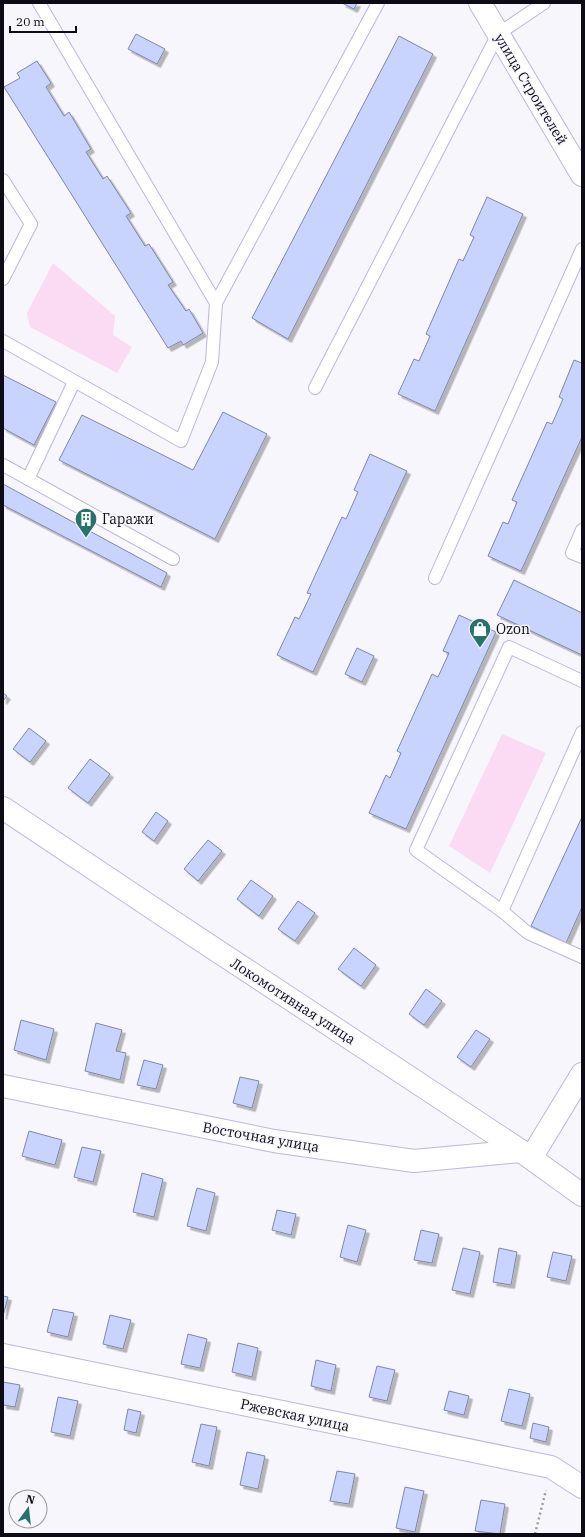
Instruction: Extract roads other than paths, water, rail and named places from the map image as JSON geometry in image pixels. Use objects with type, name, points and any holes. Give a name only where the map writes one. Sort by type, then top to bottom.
[{"type":"street","name":"улица Строителей","points":[[480,3],[582,175]]},
{"type":"street","name":"Локомотивная улица","points":[[3,808],[526,1154],[582,1195]]},
{"type":"street","points":[[526,1154],[582,1074]]},
{"type":"street","name":"Восточная улица","points":[[3,1086],[274,1141],[414,1161],[526,1154]]},
{"type":"street","name":"Ржевская улица","points":[[3,1355],[551,1468],[582,1487]]},
{"type":"lane","points":[[39,3],[216,303]]},
{"type":"lane","points":[[3,341],[181,441],[212,362],[216,303],[378,3]]},
{"type":"lane","points":[[315,388],[498,34],[544,3]]},
{"type":"lane","points":[[3,180],[31,224],[3,279]]},
{"type":"lane","points":[[435,578],[582,249]]},
{"type":"lane","points":[[28,479],[74,382]]},
{"type":"lane","points":[[3,465],[172,559]]},
{"type":"lane","points":[[582,530],[572,553],[582,557]]},
{"type":"lane","points":[[582,681],[509,647],[416,850],[502,911],[528,932],[582,957]]},
{"type":"lane","points":[[502,911],[582,732]]},
{"type":"place","name":"Гаражи","points":[[86,538]]},
{"type":"place","name":"Ozon","points":[[480,648]]}]
